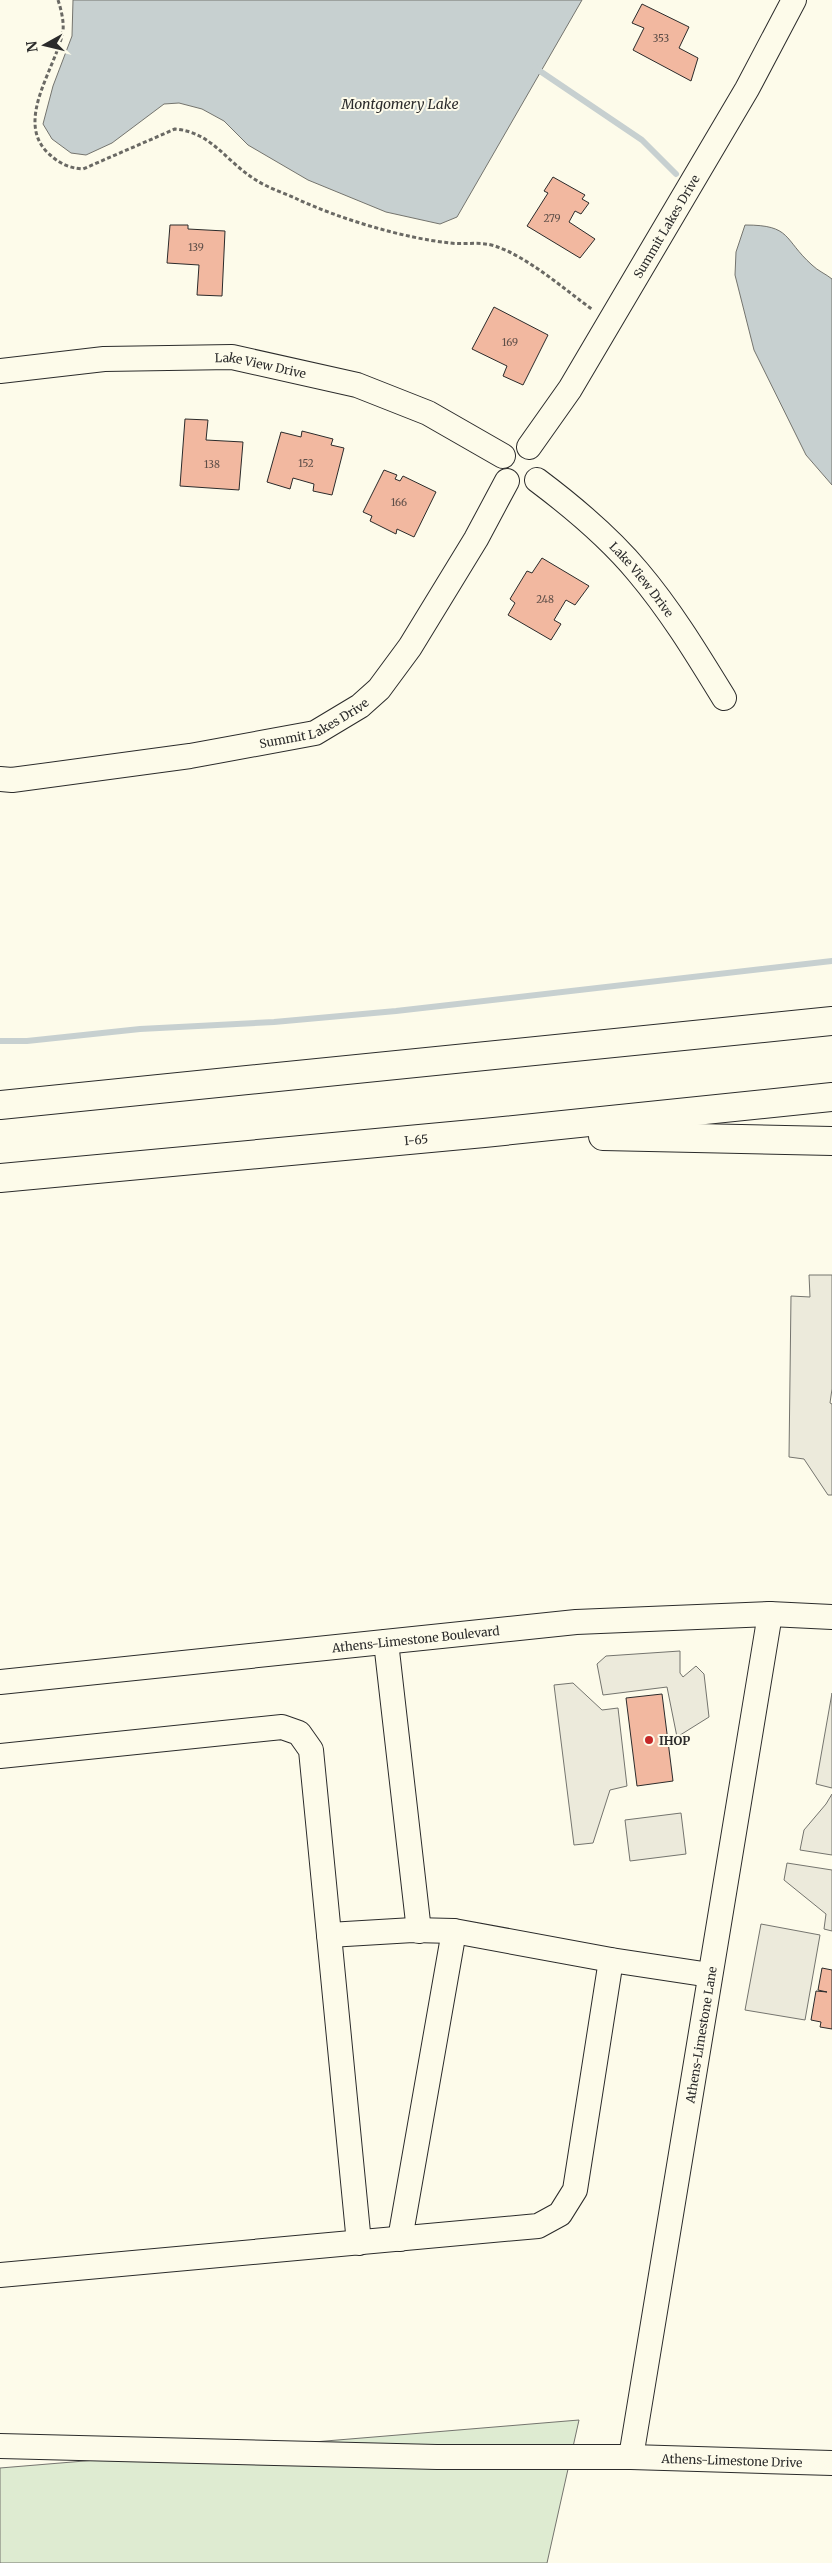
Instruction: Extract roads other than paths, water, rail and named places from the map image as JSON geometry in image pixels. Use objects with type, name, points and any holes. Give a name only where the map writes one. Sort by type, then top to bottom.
[{"type":"highway","points":[[754,1028],[832,1009]]},
{"type":"highway","points":[[0,1105],[832,1021]]},
{"type":"highway","name":"I-65","points":[[0,1178],[484,1133],[832,1097]]},
{"type":"highway","points":[[484,1133],[832,1140]]},
{"type":"street","name":"Summit Lakes Drive","points":[[529,447],[570,389],[747,89],[794,0]]},
{"type":"street","name":"Lake View Drive","points":[[0,371],[104,359],[232,357],[357,385],[428,413],[503,456]]},
{"type":"street","points":[[517,446],[529,447],[535,450],[542,462],[540,475],[525,487],[518,487],[507,481],[501,469],[503,456],[517,446]]},
{"type":"street","name":"Lake View Drive","points":[[536,480],[578,511],[637,571],[681,629],[724,698]]},
{"type":"street","name":"Summit Lakes Drive","points":[[0,778],[12,780],[190,756],[315,733],[360,706],[379,689],[410,647],[461,564],[507,481]]},
{"type":"street","name":"Athens-Limestone Boulevard","points":[[0,1682],[576,1622],[770,1614],[832,1617]]},
{"type":"street","name":"Athens-Limestone Lane","points":[[632,2457],[770,1614]]},
{"type":"street","points":[[386,1642],[419,1930]]},
{"type":"street","points":[[0,1756],[282,1727],[299,1733],[311,1750],[359,2243]]},
{"type":"street","points":[[329,1935],[419,1930],[454,1931],[611,1960],[710,1975]]},
{"type":"street","points":[[400,2239],[454,1931]]},
{"type":"street","points":[[0,2275],[538,2226],[560,2214],[575,2190],[611,1960]]},
{"type":"street","name":"Athens-Limestone Drive","points":[[0,2446],[437,2457],[632,2457],[832,2463]]},
{"type":"water","name":"Montgomery Lake","points":[[73,0],[582,0],[457,217],[440,224],[386,212],[308,180],[248,145],[224,121],[202,109],[179,103],[164,104],[112,143],[86,155],[71,153],[52,139],[43,124],[53,86],[72,36]]},
{"type":"water","points":[[745,225],[760,226],[779,231],[785,235],[812,265],[832,279],[832,485],[806,455],[754,350],[735,275],[736,252]]},
{"type":"waterway","points":[[534,67],[642,140],[676,174]]},
{"type":"waterway","points":[[0,1041],[27,1041],[140,1029],[274,1022],[396,1011],[832,961]]},
{"type":"place","name":"IHOP","points":[[649,1740]]}]
